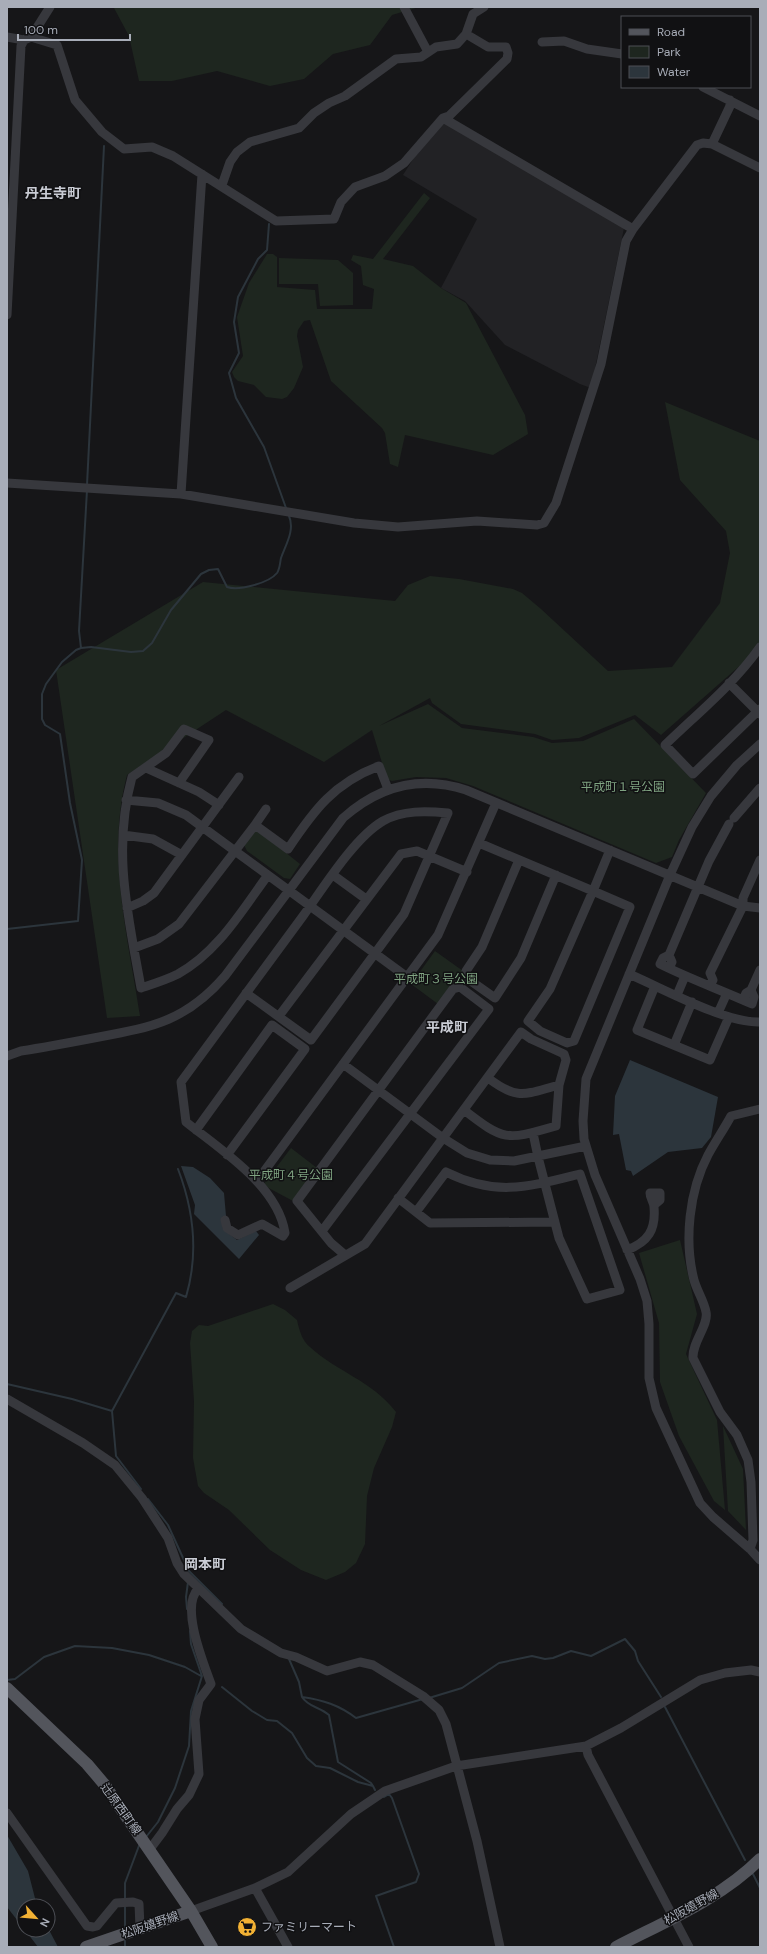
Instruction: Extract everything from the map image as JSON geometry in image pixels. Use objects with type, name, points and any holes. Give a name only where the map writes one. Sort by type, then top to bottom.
[{"type":"main road","name":"辻原西町線","points":[[7,1688],[87,1764],[114,1797],[191,1910],[212,1947]]},
{"type":"main road","name":"松阪嬉野線","points":[[616,1947],[674,1917],[725,1888],[748,1871],[760,1859]]},
{"type":"main road","name":"松阪嬉野線","points":[[86,1947],[191,1910]]},
{"type":"street","points":[[7,315],[12,161],[21,46],[50,7]]},
{"type":"street","points":[[404,7],[428,52]]},
{"type":"street","points":[[222,185],[230,162],[237,152],[250,142],[299,128],[314,113],[329,103],[345,96],[396,59],[421,57],[436,47],[457,44],[466,34],[473,14],[484,7]]},
{"type":"street","points":[[7,37],[27,38],[58,45],[75,100],[102,132],[124,149],[152,147],[173,156],[222,185],[276,221],[334,219],[341,202],[355,187],[385,176],[404,163],[443,118],[449,116],[507,58],[508,53],[506,48],[488,47],[466,34]]},
{"type":"street","points":[[542,42],[564,40],[587,49],[621,54]]},
{"type":"street","points":[[705,88],[760,116]]},
{"type":"street","points":[[712,144],[730,106],[730,100]]},
{"type":"street","points":[[443,118],[633,229]]},
{"type":"street","points":[[7,483],[181,494],[354,523],[398,527],[478,521],[537,525],[544,522],[556,503],[601,364],[626,240],[697,145],[703,143],[712,144],[760,168]]},
{"type":"street","points":[[181,494],[202,174]]},
{"type":"street","points":[[729,683],[759,712],[693,774],[665,745],[729,683],[748,663],[760,647]]},
{"type":"street","points":[[179,782],[209,740],[184,730],[166,754],[132,777],[126,800],[121,854],[127,908],[141,988],[177,974],[197,962],[218,942],[268,875]]},
{"type":"street","points":[[760,744],[737,765],[711,796],[692,827],[670,874],[586,1079],[583,1121],[586,1146],[595,1175],[647,1301],[650,1324],[649,1378],[656,1408],[664,1430],[700,1503],[713,1518],[750,1549],[760,1560]]},
{"type":"street","points":[[255,825],[288,849],[320,805],[334,791],[351,778],[379,766],[388,789]]},
{"type":"street","points":[[146,768],[199,792],[219,805]]},
{"type":"street","points":[[127,908],[143,901],[154,893],[239,777]]},
{"type":"street","points":[[7,1056],[21,1051],[140,1030],[157,1025],[178,1015],[198,1002],[218,984],[343,818],[360,803],[388,789],[414,784],[456,786],[670,874],[743,906],[760,908]]},
{"type":"street","points":[[760,788],[732,821],[715,848],[669,955],[663,958],[660,964],[743,1000],[746,993],[751,990],[760,970]]},
{"type":"street","points":[[126,800],[163,805],[186,815],[289,889],[407,977]]},
{"type":"street","points":[[257,1181],[438,935],[467,872],[496,803]]},
{"type":"street","points":[[134,948],[158,939],[180,924],[266,809]]},
{"type":"street","points":[[225,1220],[227,1228],[238,1235],[262,1224],[283,1236],[284,1230],[275,1203],[257,1181],[186,1122],[181,1082],[246,993],[310,906],[361,838],[388,819],[398,815],[417,812],[448,813],[404,914],[311,1040],[246,993]]},
{"type":"street","points":[[123,835],[153,839],[182,855]]},
{"type":"street","points":[[479,843],[556,875],[593,891],[630,907],[574,1041],[567,1043],[540,1031],[528,1021],[550,989],[593,891],[610,850]]},
{"type":"street","points":[[279,1016],[401,854],[414,851],[430,856],[467,872]]},
{"type":"street","points":[[519,860],[482,947],[466,971],[468,979],[495,998],[521,958],[556,875]]},
{"type":"street","points":[[701,983],[704,976],[710,973],[743,906],[743,898],[760,860]]},
{"type":"street","points":[[333,875],[366,899]]},
{"type":"street","points":[[710,973],[713,980],[710,986]]},
{"type":"street","points":[[630,974],[718,1013],[748,1023],[760,1022]]},
{"type":"street","points":[[677,995],[685,976]]},
{"type":"street","points":[[655,986],[637,1030],[710,1060],[729,1017]]},
{"type":"street","points":[[322,1232],[489,1009],[460,987],[453,989],[297,1201],[322,1232],[344,1255]]},
{"type":"street","points":[[718,1013],[727,993]]},
{"type":"street","points":[[674,1045],[692,1002]]},
{"type":"street","points":[[196,1130],[272,1025],[305,1049],[226,1155]]},
{"type":"street","points":[[290,1288],[365,1244],[521,1032],[531,1039],[564,1054],[566,1060],[559,1085],[556,1126],[533,1133],[513,1136],[500,1134],[490,1129],[464,1110]]},
{"type":"street","points":[[344,1064],[410,1114],[467,1154],[490,1160],[514,1161],[586,1146]]},
{"type":"street","points":[[488,1078],[506,1091],[519,1094],[559,1085]]},
{"type":"street","points":[[750,1549],[753,1540],[751,1482],[748,1460],[737,1435],[720,1412],[692,1358],[692,1350],[705,1320],[706,1313],[694,1280],[689,1226],[695,1190],[705,1162],[731,1116],[760,1109]]},
{"type":"street","points":[[416,1212],[446,1172],[471,1183],[490,1187],[518,1188],[545,1183],[580,1174],[620,1290],[587,1299],[559,1238],[554,1222],[545,1183],[538,1157],[533,1133]]},
{"type":"street","points":[[398,1198],[430,1223],[554,1222]]},
{"type":"street","points":[[627,1250],[645,1241],[651,1233],[654,1225],[654,1205]]},
{"type":"street","points":[[7,1399],[83,1443],[115,1465],[142,1498],[168,1538],[177,1563],[184,1574],[241,1629],[281,1653],[292,1656],[327,1671],[360,1662],[373,1665],[427,1700],[439,1710],[446,1724],[477,1841],[500,1947]]},
{"type":"street","points":[[150,1849],[177,1809],[189,1795],[199,1774],[195,1719],[199,1700],[211,1684],[195,1639],[192,1605],[197,1587]]},
{"type":"street","points":[[191,1910],[255,1888],[288,1872],[351,1814],[385,1790],[456,1766],[586,1746],[621,1728],[700,1680],[725,1672],[751,1670],[760,1672]]},
{"type":"street","points":[[586,1746],[588,1755],[689,1947]]},
{"type":"street","points":[[7,1813],[87,1926],[97,1926],[116,1903],[120,1901],[139,1904],[140,1928]]},
{"type":"street","points":[[255,1888],[288,1947]]},
{"type":"shaded area","points":[[444,122],[624,228],[591,388],[580,384],[505,345],[465,301],[441,288],[477,219],[403,175],[422,145]]},
{"type":"green space","points":[[112,7],[419,7],[392,15],[370,45],[333,54],[304,79],[270,86],[217,71],[172,81],[139,81],[129,36],[114,8]]},
{"type":"green space","points":[[424,193],[430,198],[383,259],[413,266],[441,288],[466,303],[525,415],[528,434],[493,455],[405,435],[398,467],[390,464],[385,433],[382,428],[331,381],[310,320],[304,321],[298,330],[297,336],[303,367],[294,388],[287,397],[282,399],[266,397],[254,385],[238,381],[234,377],[232,372],[243,356],[237,317],[249,283],[267,254],[273,254],[277,257],[277,287],[315,290],[317,309],[372,309],[374,289],[363,285],[361,266],[351,260],[353,255],[373,259]]},
{"type":"green space","points":[[279,258],[338,260],[353,273],[353,305],[320,306],[318,284],[279,284]]},
{"type":"green space","name":"平成町１号公園","points":[[665,402],[760,441],[760,648],[661,735],[635,715],[579,738],[552,740],[535,734],[461,724],[432,703],[430,698],[379,726],[428,704],[462,728],[533,737],[552,743],[583,741],[634,719],[706,793],[679,840],[672,857],[656,863],[473,786],[446,778],[416,777],[392,781],[387,779],[372,730],[324,762],[226,710],[127,775],[121,805],[118,835],[119,865],[125,926],[140,1016],[107,1018],[56,670],[203,582],[395,601],[408,585],[430,576],[459,579],[513,589],[522,593],[608,671],[672,667],[720,603],[730,553],[726,531],[680,480]]},
{"type":"green space","points":[[253,832],[260,832],[300,864],[290,879],[284,878],[247,851],[244,845]]},
{"type":"green space","name":"平成町３号公園","points":[[435,951],[463,971],[438,1004],[411,984]]},
{"type":"green space","name":"平成町４号公園","points":[[291,1148],[317,1168],[293,1201],[263,1185]]},
{"type":"green space","points":[[680,1240],[697,1314],[686,1354],[717,1420],[725,1510],[714,1501],[679,1436],[660,1382],[659,1323],[639,1253]]},
{"type":"green space","points":[[273,1304],[285,1310],[297,1320],[303,1338],[307,1344],[320,1356],[376,1392],[396,1412],[392,1427],[374,1468],[367,1496],[365,1544],[356,1563],[345,1572],[326,1580],[301,1570],[270,1550],[229,1510],[204,1493],[198,1486],[193,1458],[194,1401],[190,1343],[192,1331],[199,1325],[208,1326]]},
{"type":"green space","points":[[723,1426],[743,1469],[746,1530],[728,1511]]},
{"type":"water","points":[[630,1060],[718,1097],[711,1137],[702,1148],[668,1152],[633,1176],[631,1171],[626,1170],[619,1134],[613,1135],[615,1096]]},
{"type":"water","points":[[181,1166],[193,1167],[210,1178],[224,1193],[226,1216],[222,1217],[223,1229],[237,1240],[256,1231],[259,1235],[239,1259],[194,1214],[195,1205]]},
{"type":"water","points":[[7,1835],[28,1871],[35,1898],[16,1898],[16,1919],[7,1907]]},
{"type":"water","points":[[31,1938],[53,1938],[58,1947],[38,1947]]},
{"type":"waterway","points":[[87,485],[104,146]]},
{"type":"waterway","points":[[269,224],[267,250],[258,259],[238,297],[234,322],[239,353],[229,373],[236,398],[264,447],[286,508]]},
{"type":"waterway","points":[[81,648],[79,631],[87,490]]},
{"type":"waterway","points":[[7,929],[78,921],[82,860],[70,803],[60,734],[45,725],[42,719],[42,694],[46,684],[62,662],[76,650],[81,648],[91,647],[131,652],[143,651],[152,643],[171,610],[201,574],[209,570],[218,569],[227,587],[232,588],[254,585],[273,577],[279,570],[281,558],[289,537],[291,526],[289,516]]},
{"type":"waterway","points":[[141,1489],[116,1456],[112,1411],[176,1293],[186,1297],[192,1264],[193,1232],[188,1201],[178,1169]]},
{"type":"waterway","points":[[7,1384],[72,1399],[112,1411]]},
{"type":"waterway","points":[[148,1499],[168,1525],[189,1571],[222,1604]]},
{"type":"waterway","points":[[187,1609],[186,1597],[188,1582]]},
{"type":"waterway","points":[[146,1837],[158,1822],[175,1788],[189,1746],[191,1711],[202,1676],[191,1644],[190,1631]]},
{"type":"waterway","points":[[429,1698],[462,1688],[499,1663],[532,1656],[545,1659],[553,1658],[571,1651],[591,1656],[625,1639],[635,1651],[638,1661],[661,1697]]},
{"type":"waterway","points":[[7,1680],[15,1679],[44,1657],[75,1646],[112,1648],[149,1655],[185,1667],[201,1676]]},
{"type":"waterway","points":[[289,1659],[299,1682],[302,1697],[330,1704],[356,1718],[423,1699]]},
{"type":"waterway","points":[[222,1687],[252,1711],[267,1720],[277,1721],[292,1733],[307,1758],[316,1766],[330,1768],[358,1782],[373,1786],[375,1790]]},
{"type":"waterway","points":[[302,1697],[307,1703],[329,1715],[338,1762],[371,1783],[373,1786]]},
{"type":"waterway","points":[[665,1707],[745,1860]]},
{"type":"waterway","points":[[384,1797],[389,1794],[392,1798],[419,1874],[416,1882],[376,1896],[394,1947]]},
{"type":"waterway","points":[[125,1900],[125,1883],[140,1843]]},
{"type":"waterway","points":[[753,1874],[760,1888]]},
{"type":"waterway","points":[[125,1904],[125,1930]]},
{"type":"waterway","points":[[125,1938],[125,1947]]},
{"type":"place","name":"ファミリーマート","points":[[247,1927]]},
{"type":"district","name":"丹生寺町","points":[[53,193]]},
{"type":"district","name":"平成町","points":[[447,1027]]},
{"type":"district","name":"岡本町","points":[[205,1564]]}]
